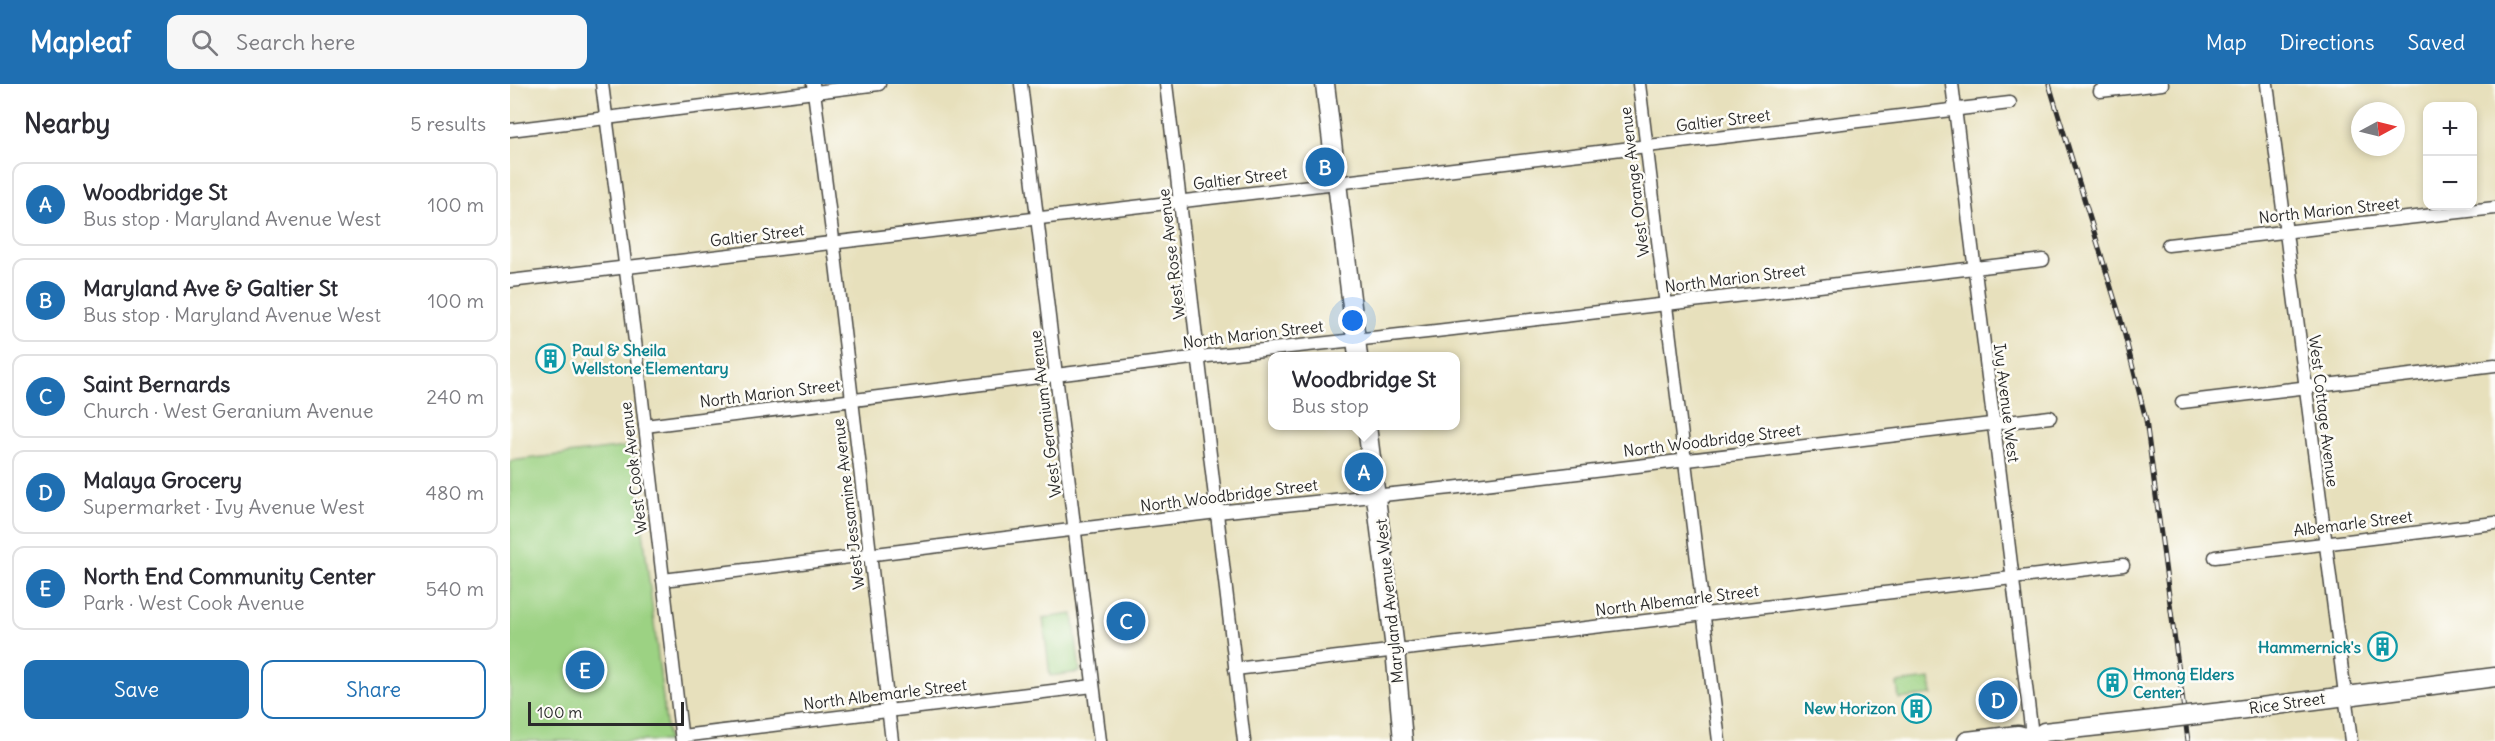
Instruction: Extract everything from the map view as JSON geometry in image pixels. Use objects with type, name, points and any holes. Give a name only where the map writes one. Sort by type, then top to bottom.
[{"type":"main road","points":[[1325,84],[1357,348]]},
{"type":"main road","name":"Maryland Avenue West","points":[[1368,430],[1395,649],[1403,741]]},
{"type":"main road","name":"Rice Street","points":[[1967,741],[2222,712],[2495,677]]},
{"type":"street","name":"West Cook Avenue","points":[[602,84],[682,739]]},
{"type":"street","points":[[510,130],[813,88],[879,84]]},
{"type":"street","name":"West Geranium Avenue","points":[[1022,84],[1100,741]]},
{"type":"street","name":"West Rose Avenue","points":[[1166,84],[1244,741]]},
{"type":"street","name":"West Orange Avenue","points":[[1639,84],[1719,741]]},
{"type":"street","name":"Ivy Avenue West","points":[[1952,84],[2032,735]]},
{"type":"street","points":[[2100,91],[2162,84]]},
{"type":"street","name":"West Cottage Avenue","points":[[2267,84],[2351,741]]},
{"type":"street","name":"West Jessamine Avenue","points":[[813,88],[834,242],[892,741]]},
{"type":"street","name":"Galtier Street","points":[[510,281],[2010,103]]},
{"type":"street","name":"North Marion Street","points":[[2168,245],[2495,208]]},
{"type":"street","name":"North Marion Street","points":[[1287,352],[1357,348],[1437,332],[2043,260]]},
{"type":"street","name":"North Marion Street","points":[[645,426],[1200,357],[1268,353]]},
{"type":"street","points":[[2182,402],[2495,365]]},
{"type":"street","name":"North Woodbridge Street","points":[[663,580],[1217,512],[2050,417]]},
{"type":"street","name":"Albemarle Street","points":[[2215,557],[2495,523]]},
{"type":"street","name":"North Albemarle Street","points":[[1235,669],[2122,564]]},
{"type":"street","name":"North Albemarle Street","points":[[682,739],[1093,686]]},
{"type":"green space","points":[[633,446],[668,741],[510,741],[510,461]]},
{"type":"green space","points":[[1073,614],[1080,672],[1050,676],[1043,618]]},
{"type":"green space","points":[[1930,679],[1932,695],[1899,699],[1897,683]]},
{"type":"railway","points":[[2049,84],[2121,320],[2146,420],[2188,741]]},
{"type":"place","name":"Maryland Ave & Galtier St","points":[[1325,167]]},
{"type":"place","name":"Paul & Sheila Wellstone Elementary","points":[[551,359]]},
{"type":"place","name":"Woodbridge St","points":[[1364,472]]},
{"type":"place","name":"Saint Bernards","points":[[1126,621]]},
{"type":"place","name":"Hammernick's","points":[[2382,647]]},
{"type":"place","name":"North End Community Center","points":[[585,670]]},
{"type":"place","name":"Hmong Elders Center","points":[[2112,683]]},
{"type":"place","name":"Malaya Grocery","points":[[1998,700]]},
{"type":"place","name":"New Horizon","points":[[1917,708]]}]
